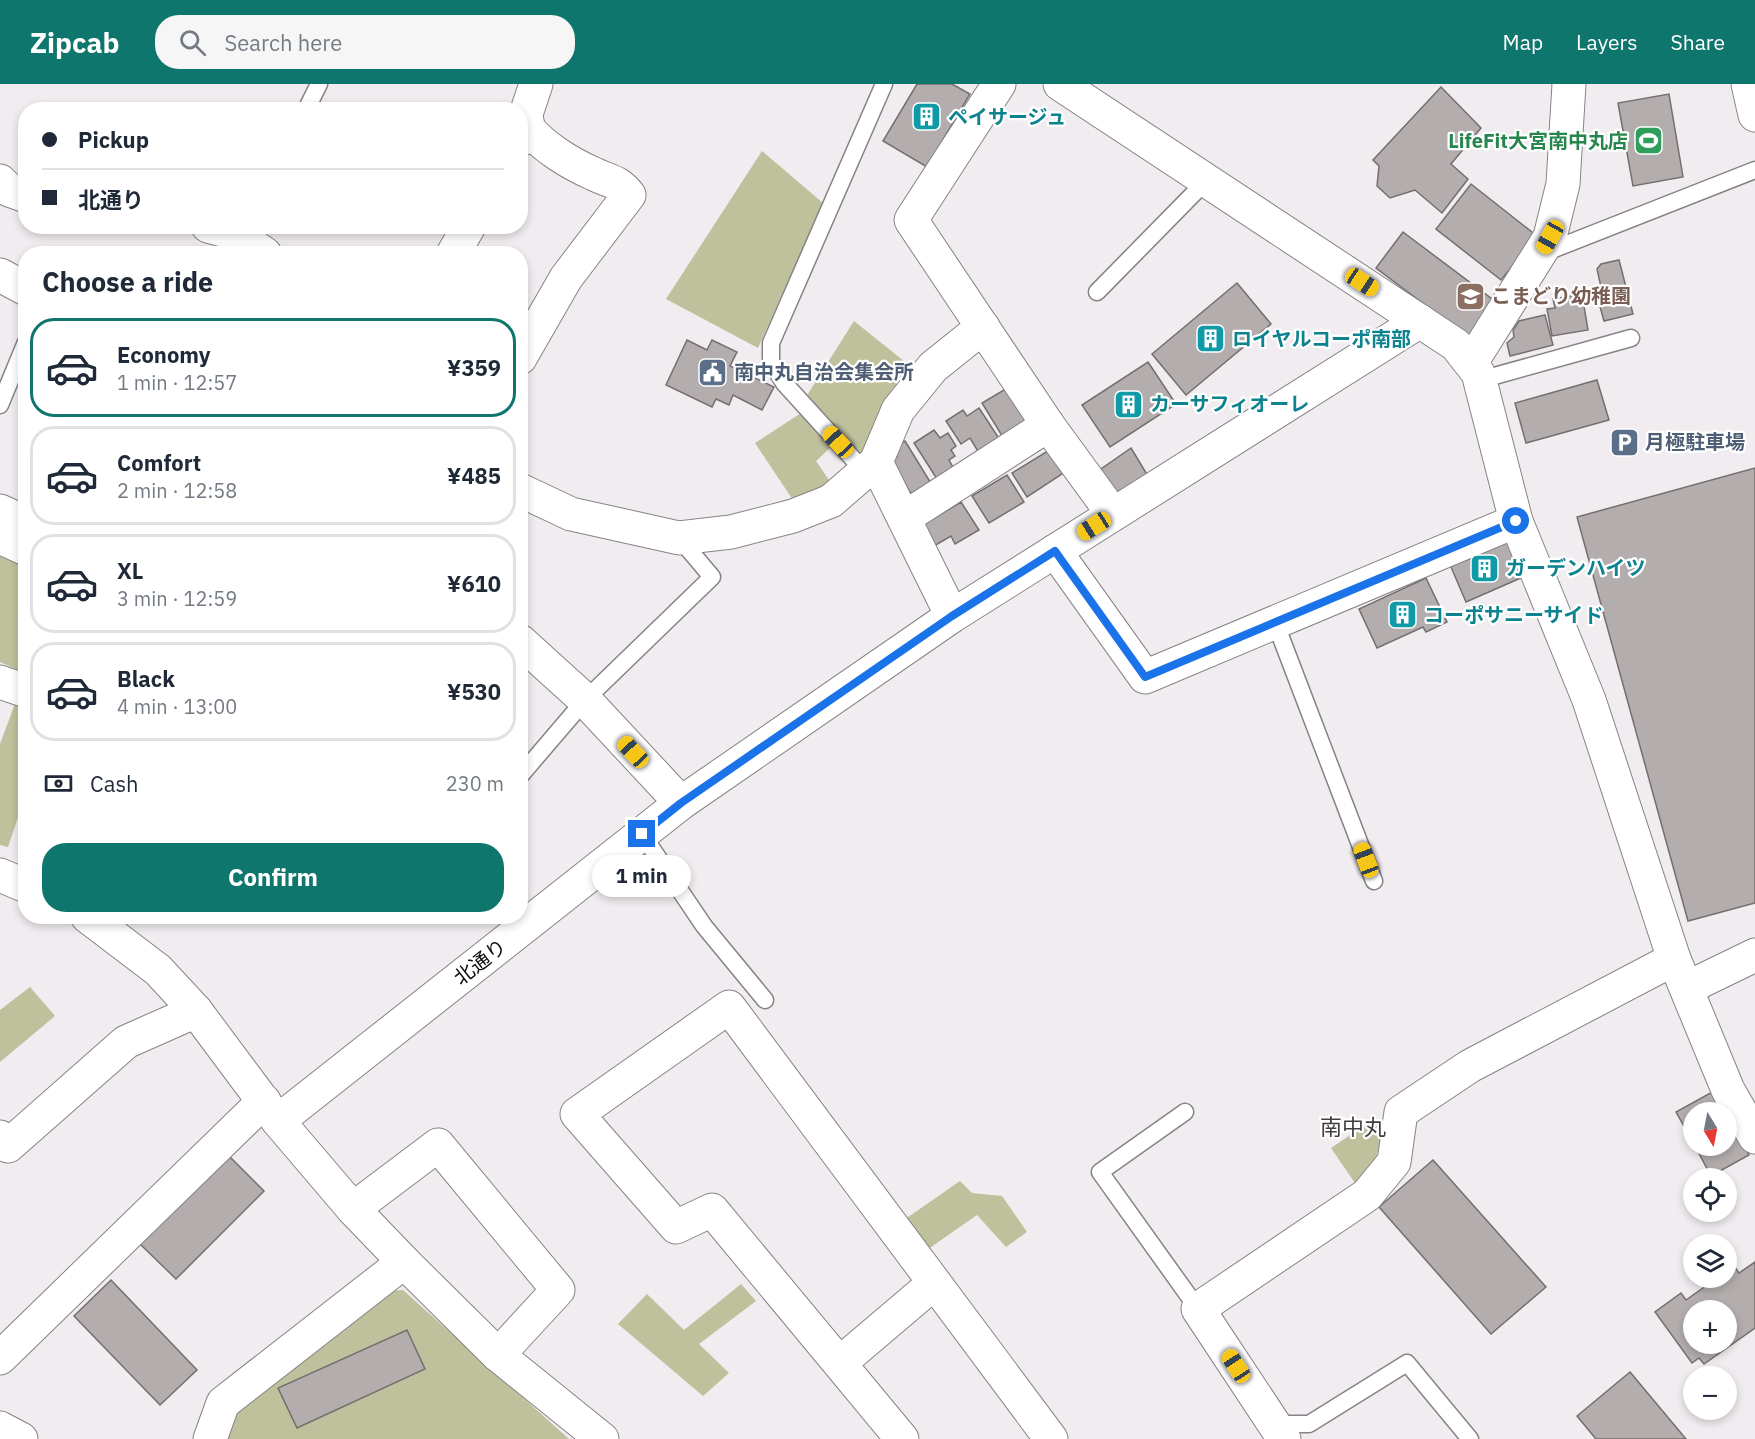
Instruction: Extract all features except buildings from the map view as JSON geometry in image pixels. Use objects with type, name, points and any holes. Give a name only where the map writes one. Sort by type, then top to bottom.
[{"type":"street","points":[[528,108],[536,84]]},
{"type":"street","points":[[999,84],[911,220],[1048,425],[1113,514]]},
{"type":"street","points":[[1060,84],[1092,92],[1207,180],[1456,345],[1476,372],[1516,521],[1589,700],[1681,973],[1728,1090],[1755,1137]]},
{"type":"street","points":[[1476,372],[1550,237],[1563,184],[1569,84]]},
{"type":"street","points":[[1748,84],[1755,115]]},
{"type":"street","points":[[528,136],[593,174],[620,183],[629,195],[566,278],[528,344]]},
{"type":"street","points":[[0,181],[18,193]]},
{"type":"street","points":[[235,234],[253,246]]},
{"type":"street","points":[[0,275],[18,285]]},
{"type":"street","name":"北通り","points":[[528,910],[642,834],[681,803],[952,616],[1420,321]]},
{"type":"street","points":[[528,494],[571,514],[679,538],[731,532],[793,516],[831,501],[871,467],[898,410],[933,367],[982,327]]},
{"type":"street","points":[[904,518],[1048,425]]},
{"type":"street","points":[[871,467],[904,518],[952,616]]},
{"type":"street","points":[[0,511],[18,519]]},
{"type":"street","points":[[1055,551],[1145,677],[1516,521]]},
{"type":"street","points":[[0,537],[18,545]]},
{"type":"street","points":[[528,648],[585,700],[681,803]]},
{"type":"street","points":[[0,682],[18,688]]},
{"type":"street","points":[[0,875],[18,883]]},
{"type":"street","points":[[98,924],[158,970],[196,1011],[271,1111],[353,1209],[404,1262],[498,1355],[602,1439]]},
{"type":"street","name":"北通り","points":[[0,1358],[271,1111],[509,924]]},
{"type":"street","points":[[1272,1434],[1198,1309],[1367,1195],[1394,1162],[1401,1112],[1470,1066],[1681,973],[1755,955]]},
{"type":"street","points":[[902,1439],[712,1210],[676,1227],[577,1114],[729,1007],[933,1284],[1051,1439]]},
{"type":"street","points":[[0,1137],[8,1146],[126,1042],[196,1011]]},
{"type":"street","points":[[353,1209],[438,1145],[558,1290],[498,1355]]},
{"type":"street","points":[[210,1439],[223,1403],[404,1262]]},
{"type":"street","points":[[840,1363],[933,1284]]},
{"type":"street","points":[[0,1428],[21,1439]]},
{"type":"lane","points":[[310,102],[319,84]]},
{"type":"lane","points":[[871,467],[784,384],[771,362],[771,343],[884,84]]},
{"type":"lane","points":[[1540,254],[1755,170]]},
{"type":"lane","points":[[1097,292],[1207,180]]},
{"type":"lane","points":[[1476,372],[1631,338]]},
{"type":"lane","points":[[0,405],[18,361]]},
{"type":"lane","points":[[528,767],[585,700],[712,577],[679,538]]},
{"type":"lane","points":[[1275,622],[1374,881]]},
{"type":"lane","points":[[642,834],[704,926],[765,1000]]},
{"type":"lane","points":[[1185,1112],[1100,1172],[1198,1309]]},
{"type":"lane","points":[[1272,1434],[1309,1424],[1407,1363],[1470,1439]]},
{"type":"green space","points":[[762,151],[823,203],[758,348],[666,299]]},
{"type":"green space","points":[[854,321],[915,370],[862,457],[806,397]]},
{"type":"green space","points":[[801,413],[830,448],[816,461],[831,483],[795,503],[755,443]]},
{"type":"green space","points":[[0,545],[18,553],[18,670],[0,662]]},
{"type":"green space","points":[[18,696],[18,818],[8,847],[0,845],[0,744]]},
{"type":"green space","points":[[30,987],[55,1016],[0,1062],[0,1010]]},
{"type":"green space","points":[[1374,1119],[1382,1132],[1375,1163],[1357,1186],[1331,1148]]},
{"type":"green space","points":[[960,1181],[972,1193],[1002,1196],[1027,1232],[1006,1247],[977,1215],[924,1252],[901,1222]]},
{"type":"green space","points":[[741,1284],[756,1301],[699,1344],[729,1373],[703,1396],[618,1324],[647,1294],[684,1330]]},
{"type":"green space","points":[[403,1290],[569,1439],[220,1439],[229,1413],[388,1291]]},
{"type":"place","name":"ペイサージュ","points":[[927,117]]},
{"type":"place","name":"LifeFit大宮南中丸店","points":[[1649,141]]},
{"type":"place","name":"こまどり幼稚園","points":[[1470,296]]},
{"type":"place","name":"ロイヤルコーポ南部","points":[[1211,339]]},
{"type":"place","name":"南中丸自治会集会所","points":[[713,372]]},
{"type":"place","name":"カーサフィオーレ","points":[[1129,404]]},
{"type":"place","name":"月極駐車場","points":[[1624,442]]},
{"type":"place","name":"ガーデンハイツ","points":[[1485,568]]},
{"type":"place","name":"コーポサニーサイド","points":[[1403,615]]},
{"type":"district","name":"南中丸","points":[[1353,1127]]},
{"type":"route","points":[[642,834],[681,803],[952,616],[1055,551],[1145,677],[1516,521]]}]
